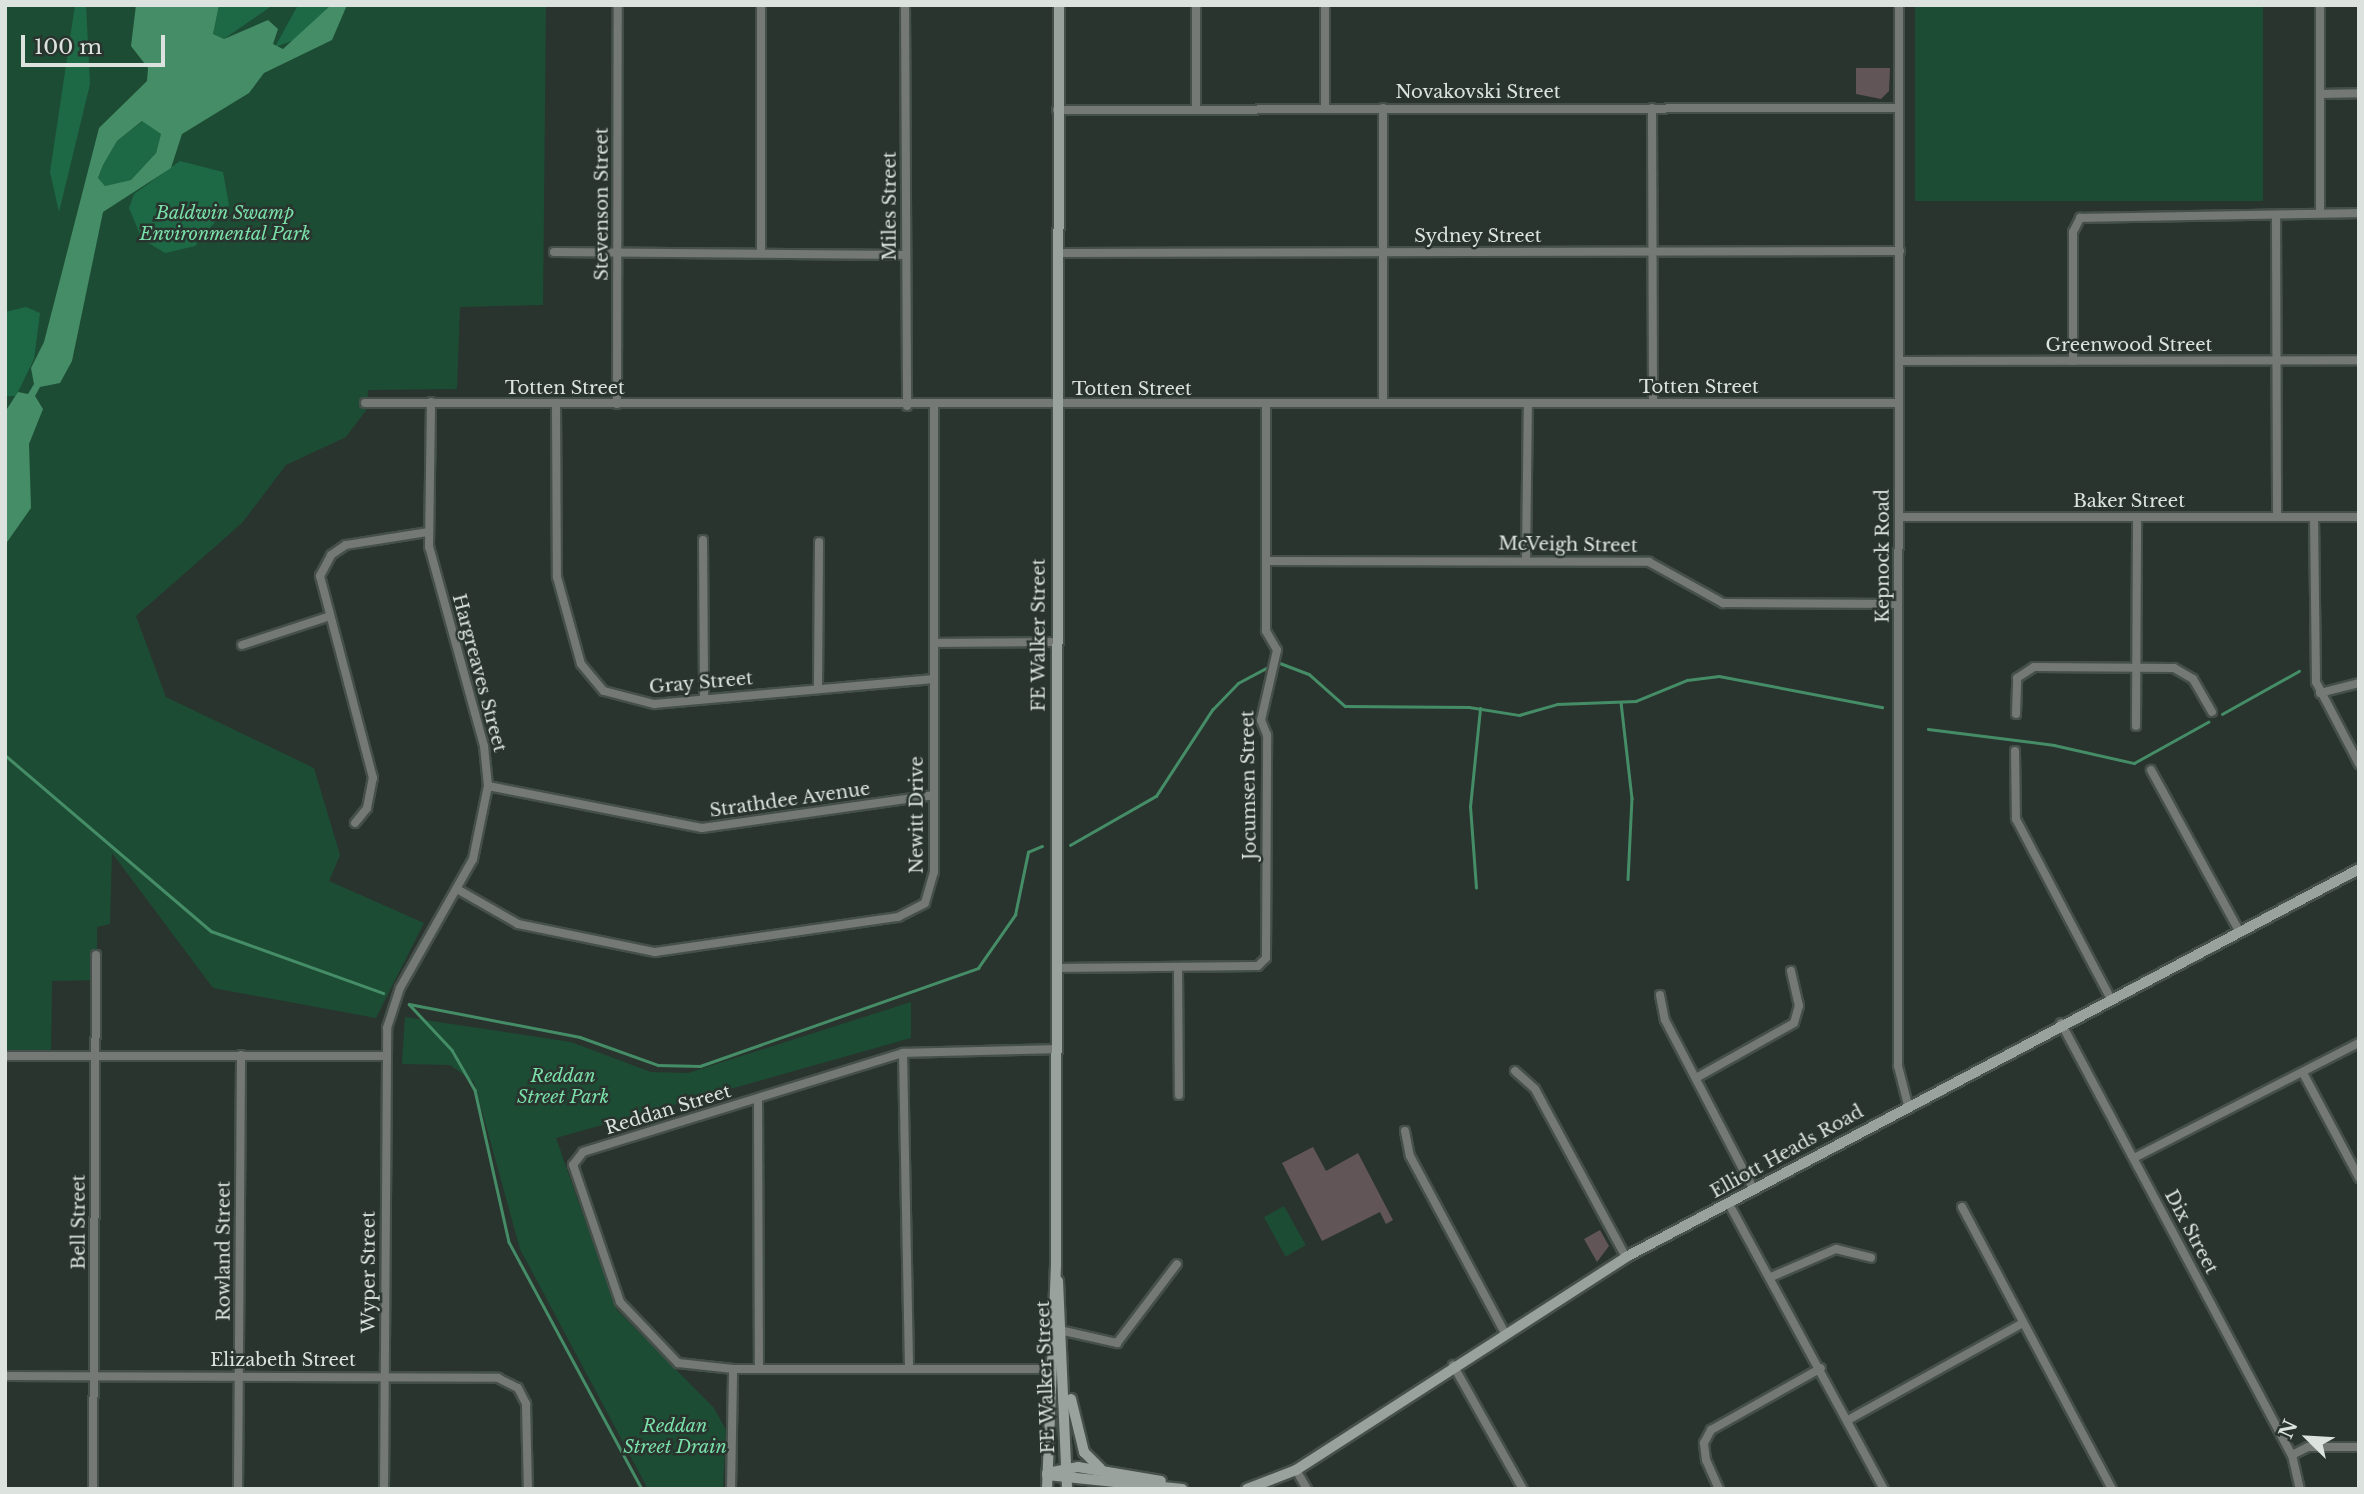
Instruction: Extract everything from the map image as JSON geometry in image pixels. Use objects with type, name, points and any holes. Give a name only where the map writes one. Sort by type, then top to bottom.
[{"type":"main road","name":"FE Walker Street","points":[[1047,1489],[1051,1329],[1056,1264],[1059,5]]},
{"type":"main road","name":"Elliott Heads Road","points":[[1247,1489],[1296,1470],[1504,1331],[1626,1257],[1729,1204],[2109,997],[2359,869]]},
{"type":"main road","name":"FE Walker Street","points":[[1056,1264],[1063,1329],[1067,1485]]},
{"type":"main road","points":[[1064,1355],[1078,1435],[1088,1460],[1102,1469]]},
{"type":"main road","points":[[1047,1474],[1067,1467],[1102,1469],[1181,1488]]},
{"type":"main road","points":[[1047,1474],[1067,1485],[1133,1482],[1181,1488]]},
{"type":"main road","points":[[1099,1489],[1133,1482]]},
{"type":"street","name":"Stevenson Street","points":[[617,404],[618,5]]},
{"type":"street","points":[[761,5],[761,252]]},
{"type":"street","name":"Miles Street","points":[[905,5],[906,406]]},
{"type":"street","points":[[1196,5],[1196,109]]},
{"type":"street","points":[[1325,5],[1325,109]]},
{"type":"street","name":"Kepnock Road","points":[[1899,5],[1898,1066],[1908,1105]]},
{"type":"street","points":[[2320,5],[2320,213]]},
{"type":"street","points":[[2320,94],[2359,93]]},
{"type":"street","points":[[1383,108],[1383,403]]},
{"type":"street","points":[[1651,108],[1653,402]]},
{"type":"street","name":"Novakovski Street","points":[[1057,110],[1899,108]]},
{"type":"street","points":[[2073,361],[2076,222],[2091,215],[2359,213]]},
{"type":"street","points":[[2276,215],[2277,516]]},
{"type":"street","name":"Sydney Street","points":[[1057,253],[1900,251]]},
{"type":"street","points":[[554,252],[906,255]]},
{"type":"street","name":"Greenwood Street","points":[[1899,361],[2359,360]]},
{"type":"street","name":"Hargreaves Street","points":[[386,1056],[389,1020],[405,979],[457,889],[480,841],[488,786],[484,746],[428,532],[431,402]]},
{"type":"street","name":"Totten Street","points":[[365,403],[934,406],[1899,403]]},
{"type":"street","name":"Jocumsen Street","points":[[1178,967],[1264,962],[1267,735],[1261,720],[1277,650],[1266,631],[1266,403]]},
{"type":"street","name":"Gray Street","points":[[556,404],[557,577],[581,664],[596,684],[622,701],[704,699],[934,679]]},
{"type":"street","points":[[1527,559],[1528,404]]},
{"type":"street","name":"Newitt Drive","points":[[457,889],[518,924],[655,952],[898,918],[925,903],[933,884],[934,406]]},
{"type":"street","name":"Baker Street","points":[[1899,517],[2359,517]]},
{"type":"street","points":[[2136,726],[2137,517]]},
{"type":"street","points":[[2314,517],[2314,669],[2320,692],[2359,764]]},
{"type":"street","points":[[355,824],[367,808],[373,778],[327,617],[320,576],[338,549],[428,532]]},
{"type":"street","points":[[703,540],[704,699]]},
{"type":"street","points":[[818,542],[818,689]]},
{"type":"street","name":"McVeigh Street","points":[[1266,561],[1527,559],[1649,562],[1723,603],[1898,604]]},
{"type":"street","points":[[242,645],[327,617]]},
{"type":"street","points":[[934,643],[1056,642]]},
{"type":"street","points":[[2016,714],[2017,671],[2034,667],[2184,667],[2212,712]]},
{"type":"street","points":[[2320,692],[2359,683]]},
{"type":"street","points":[[2015,751],[2016,819],[2109,997]]},
{"type":"street","points":[[2151,770],[2238,929]]},
{"type":"street","name":"Strathdee Avenue","points":[[488,786],[702,828],[933,795]]},
{"type":"street","name":"Bell Street","points":[[93,1489],[96,955]]},
{"type":"street","points":[[1057,968],[1178,967],[1179,1095]]},
{"type":"street","points":[[1696,1078],[1794,1023],[1799,1006],[1791,971]]},
{"type":"street","points":[[1660,995],[1665,1020],[1754,1190]]},
{"type":"street","name":"Dix Street","points":[[2061,1023],[2292,1455],[2300,1489]]},
{"type":"street","points":[[2134,1158],[2359,1043]]},
{"type":"street","name":"Reddan Street","points":[[733,1368],[678,1363],[624,1308],[573,1166],[583,1153],[903,1054],[1056,1049]]},
{"type":"street","points":[[903,1054],[908,1368]]},
{"type":"street","name":"Rowland Street","points":[[239,1489],[242,1055]]},
{"type":"street","points":[[5,1056],[386,1056]]},
{"type":"street","name":"Wyper Street","points":[[384,1489],[386,1056]]},
{"type":"street","points":[[1515,1071],[1535,1089],[1626,1257]]},
{"type":"street","points":[[2303,1073],[2359,1178]]},
{"type":"street","points":[[758,1099],[759,1368]]},
{"type":"street","points":[[1405,1131],[1410,1156],[1504,1331]]},
{"type":"street","points":[[1729,1204],[1821,1368],[1884,1489]]},
{"type":"street","points":[[1962,1207],[2112,1489]]},
{"type":"street","points":[[1771,1277],[1836,1249],[1871,1258]]},
{"type":"street","points":[[1051,1329],[1063,1329],[1117,1343],[1177,1264]]},
{"type":"street","points":[[1848,1420],[2023,1323]]},
{"type":"street","points":[[1453,1365],[1523,1489]]},
{"type":"street","points":[[731,1489],[733,1368],[1050,1368]]},
{"type":"street","points":[[1719,1489],[1704,1443],[1711,1430],[1821,1368]]},
{"type":"street","name":"Elizabeth Street","points":[[5,1376],[384,1376],[506,1380],[523,1395],[528,1425],[528,1489]]},
{"type":"street","points":[[2292,1455],[2308,1447],[2359,1447]]},
{"type":"street","points":[[1296,1470],[1307,1489]]},
{"type":"green space","name":"Baldwin Swamp Environmental Park","points":[[5,5],[546,5],[543,305],[460,307],[457,389],[368,390],[367,409],[346,437],[286,465],[242,523],[136,616],[166,697],[314,768],[340,855],[329,881],[424,923],[376,1018],[213,988],[112,853],[110,924],[97,927],[97,980],[52,981],[51,1057],[5,1057]]},
{"type":"green space","points":[[1915,5],[2263,5],[2263,201],[1915,201]]},
{"type":"green space","points":[[911,1002],[911,1038],[556,1138],[616,1309],[714,1408],[726,1430],[723,1489],[648,1489],[520,1249],[474,1082],[450,1065],[402,1064],[405,1017],[571,1042],[651,1072],[688,1073]]},
{"type":"green space","points":[[1284,1206],[1306,1245],[1286,1257],[1264,1217]]},
{"type":"shaded area","points":[[75,5],[86,5],[90,84],[59,212],[50,172]]},
{"type":"shaded area","points":[[136,5],[219,5],[213,34],[224,39],[268,20],[278,29],[273,44],[283,49],[331,5],[347,5],[332,40],[264,73],[249,93],[182,134],[171,168],[103,212],[72,361],[60,383],[40,387],[35,396],[43,409],[29,444],[31,508],[5,545],[5,412],[18,392],[28,394],[34,384],[31,368],[44,342],[99,128],[147,81],[148,68],[131,46]],"holes":[[[142,121],[161,134],[156,153],[131,180],[105,186],[98,178],[117,141]]]},
{"type":"shaded area","points":[[219,5],[273,5],[224,39],[213,34]]},
{"type":"shaded area","points":[[298,5],[331,5],[303,37],[275,47]]},
{"type":"shaded area","points":[[143,121],[161,134],[156,153],[131,180],[105,186],[98,179],[117,141]]},
{"type":"shaded area","points":[[180,161],[223,172],[229,205],[195,246],[165,253],[142,239],[129,208],[134,194]]},
{"type":"shaded area","points":[[26,307],[40,313],[34,359],[16,396],[5,396],[5,312]]},
{"type":"building","points":[[1856,68],[1890,68],[1889,91],[1881,99],[1856,94]]},
{"type":"building","points":[[1313,1147],[1326,1171],[1358,1153],[1393,1220],[1386,1224],[1380,1212],[1322,1241],[1282,1163]]},
{"type":"building","points":[[1600,1230],[1609,1246],[1597,1262],[1584,1239]]},
{"type":"waterway","points":[[1280,663],[1309,674],[1345,706],[1469,707],[1519,715],[1557,704],[1636,701],[1687,680],[1719,676],[1882,707]]},
{"type":"waterway","points":[[1070,845],[1156,796],[1212,710],[1238,683],[1270,666]]},
{"type":"waterway","points":[[2222,714],[2299,671]]},
{"type":"waterway","points":[[1621,702],[1632,798],[1628,879]]},
{"type":"waterway","points":[[1476,888],[1470,807],[1480,709]]},
{"type":"waterway","points":[[1928,729],[2054,745],[2134,763],[2208,722]]},
{"type":"waterway","points":[[5,755],[211,931],[383,993]]},
{"type":"waterway","points":[[409,1004],[580,1037],[658,1065],[700,1066],[978,968],[1015,915],[1028,852],[1042,846]]},
{"type":"waterway","points":[[409,1004],[452,1050],[475,1090],[509,1242],[642,1489]]},
{"type":"park label","name":"Reddan Street Park","points":[[563,1087]]},
{"type":"park label","name":"Reddan Street Drain","points":[[675,1437]]}]
